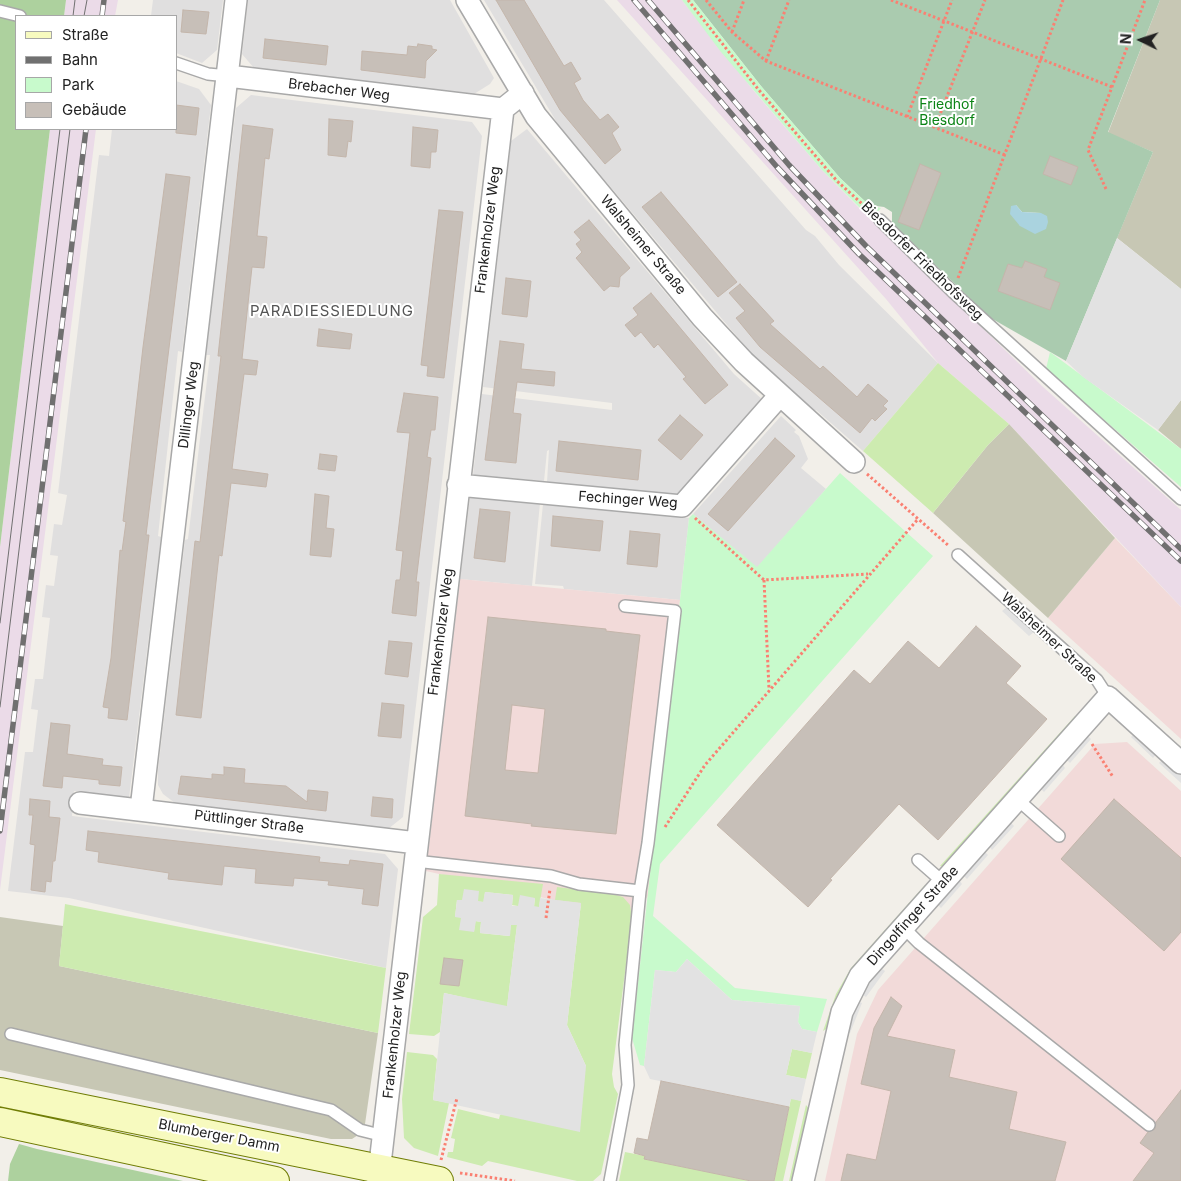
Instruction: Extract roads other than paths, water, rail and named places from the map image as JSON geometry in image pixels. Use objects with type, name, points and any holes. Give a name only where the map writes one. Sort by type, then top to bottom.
[{"type":"main road","name":"Blumberger Damm","points":[[0,1092],[379,1175],[445,1172]]},
{"type":"main road","points":[[0,1122],[275,1181]]},
{"type":"street","name":"Dillinger Weg","points":[[141,809],[236,0]]},
{"type":"street","name":"Walsheimer Straße","points":[[467,0],[536,116],[702,317],[744,362],[854,462]]},
{"type":"street","name":"Brebacher Weg","points":[[228,76],[503,109]]},
{"type":"street","points":[[503,109],[522,93]]},
{"type":"street","name":"Frankenholzer Weg","points":[[379,1175],[503,109]]},
{"type":"street","name":"Fechinger Weg","points":[[458,484],[682,506],[780,395]]},
{"type":"street","name":"Walsheimer Straße","points":[[1108,697],[1181,763]]},
{"type":"street","name":"Dingolfinger Straße","points":[[803,1181],[842,1012],[860,976],[1108,697]]},
{"type":"street","name":"Püttlinger Straße","points":[[80,803],[141,809],[416,852]]},
{"type":"lane","points":[[0,11],[16,15]]},
{"type":"lane","name":"Brebacher Weg","points":[[178,64],[208,74],[228,76]]},
{"type":"lane","name":"Biesdorfer Friedhofsweg","points":[[880,220],[953,292],[1181,499]]},
{"type":"lane","name":"Walsheimer Straße","points":[[958,555],[1097,680],[1108,697]]},
{"type":"lane","points":[[610,1181],[628,1085],[625,1045],[640,891],[648,843],[675,611],[625,606]]},
{"type":"lane","points":[[1018,799],[1059,836]]},
{"type":"lane","points":[[416,852],[551,876],[579,884],[640,891]]},
{"type":"lane","points":[[918,860],[943,882]]},
{"type":"lane","points":[[903,927],[919,943],[1149,1125]]},
{"type":"lane","points":[[11,1034],[331,1110],[360,1130],[384,1136]]},
{"type":"water","points":[[1016,205],[1022,212],[1041,213],[1047,216],[1046,229],[1035,234],[1020,226],[1010,214],[1011,206]]},
{"type":"tram line","points":[[73,15],[75,0]]},
{"type":"tram line","points":[[84,15],[87,0]]},
{"type":"tram line","points":[[0,623],[60,130]]},
{"type":"tram line","points":[[0,707],[70,130]]},
{"type":"railway","points":[[102,15],[104,0]]},
{"type":"railway","points":[[634,0],[777,167],[859,254],[1181,561]]},
{"type":"railway","points":[[648,0],[789,165],[866,246],[1181,549]]},
{"type":"railway","points":[[0,831],[86,130]]},
{"type":"district","name":"PARADIESSIEDLUNG","points":[[332,311]]},
{"type":"park label","name":"Friedhof Biesdorf","points":[[947,114]]}]
